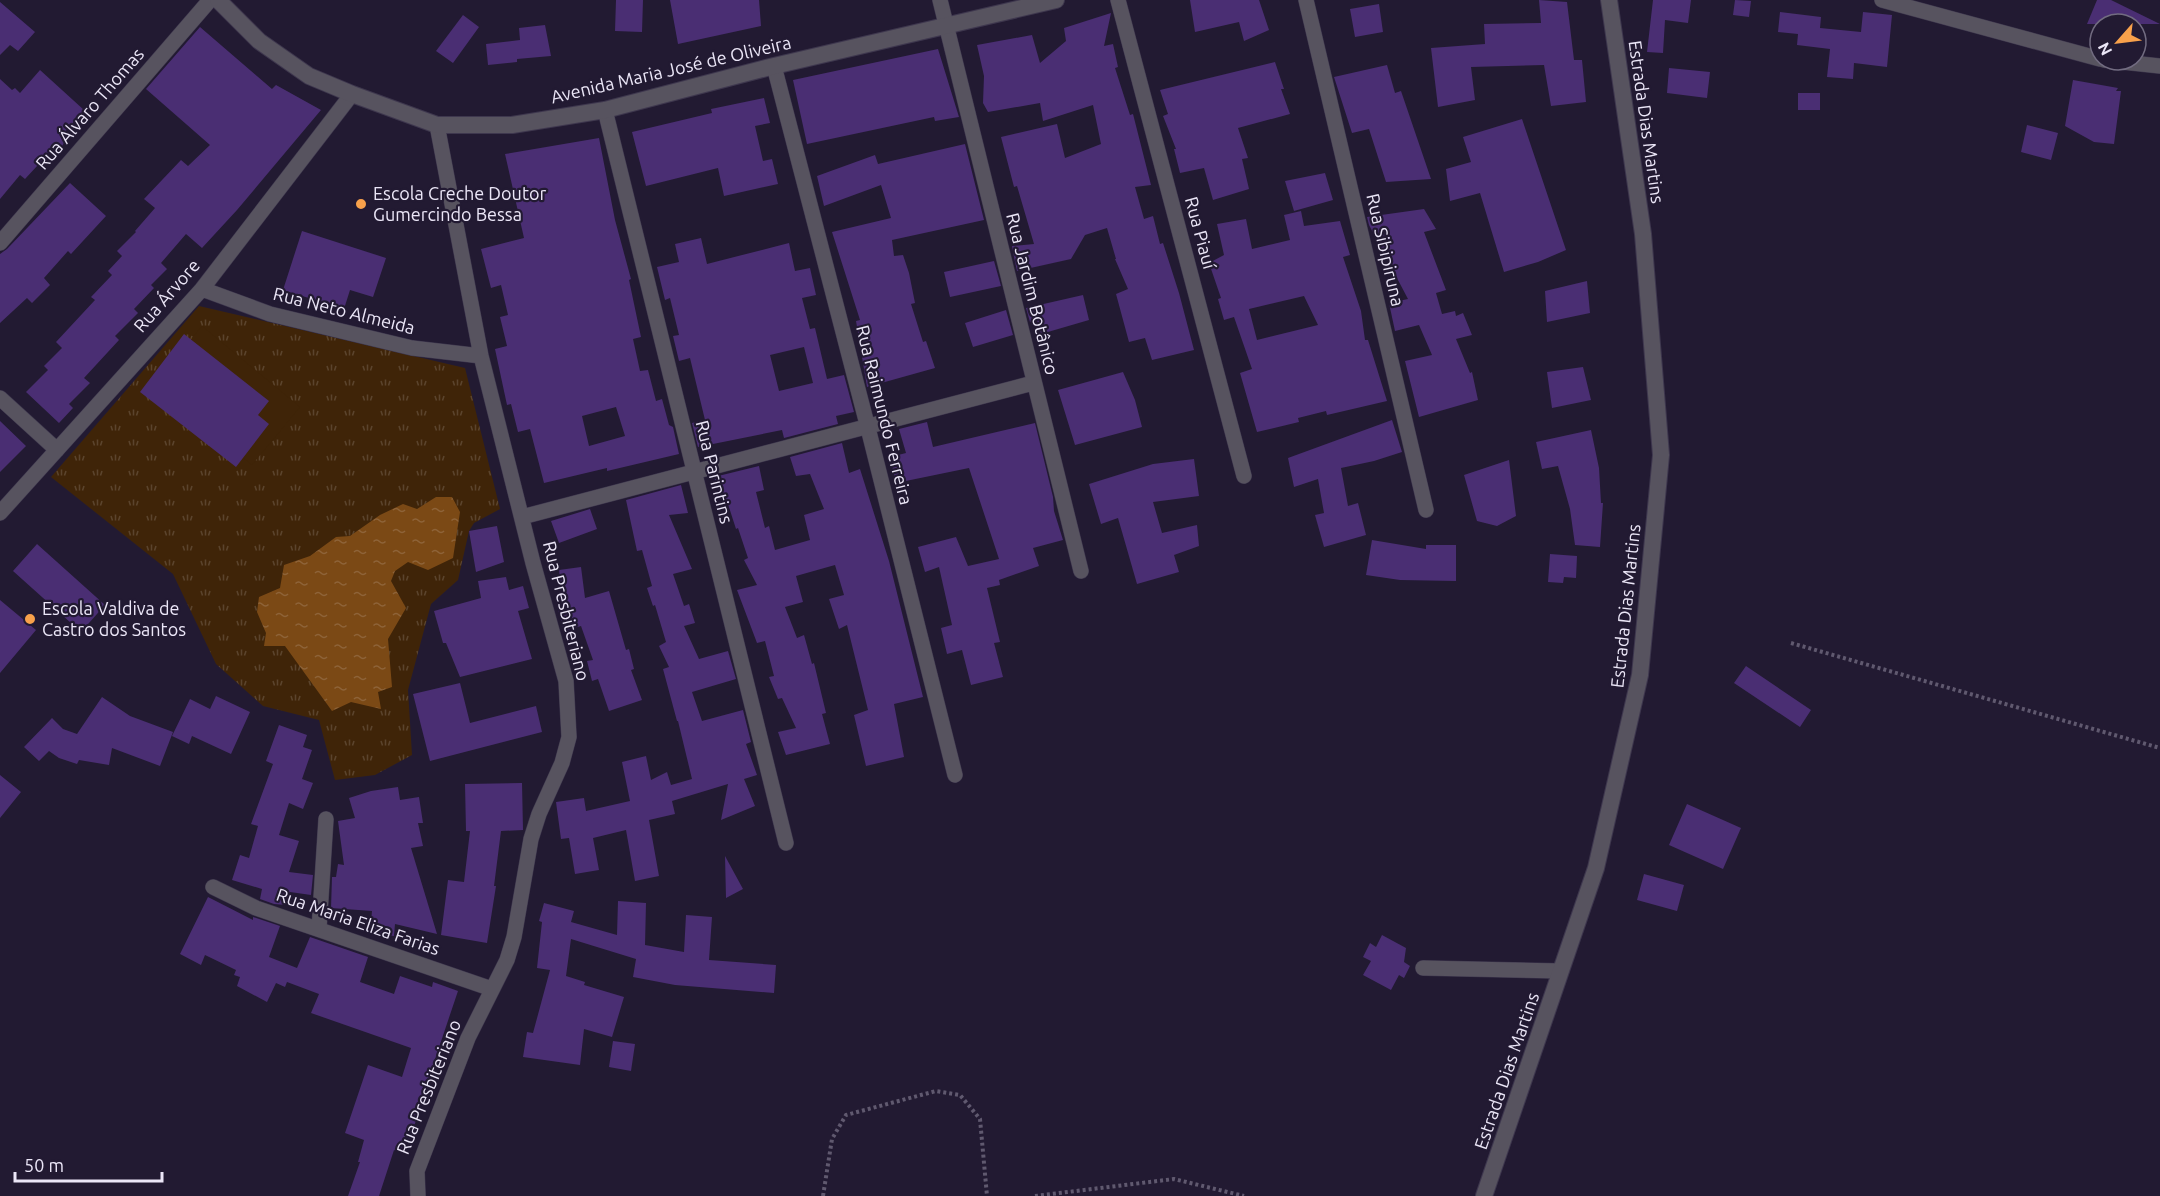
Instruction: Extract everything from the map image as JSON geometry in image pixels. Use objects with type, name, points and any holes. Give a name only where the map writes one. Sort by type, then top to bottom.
[{"type":"street","name":"Rua Álvaro Thomas","points":[[0,243],[210,0]]},
{"type":"street","name":"Avenida Maria José de Oliveira","points":[[218,0],[259,41],[309,76],[437,125],[512,125],[605,110],[774,66],[1056,0]]},
{"type":"street","name":"Rua Jardim Botânico","points":[[940,0],[1081,571]]},
{"type":"street","name":"Rua Piauí","points":[[1118,0],[1244,476]]},
{"type":"street","name":"Rua Sibipiruna","points":[[1306,0],[1426,510]]},
{"type":"street","name":"Estrada Dias Martins","points":[[1484,1196],[1596,868],[1640,675],[1661,454],[1643,234],[1609,0]]},
{"type":"street","points":[[1882,0],[2088,56]]},
{"type":"street","name":"Rua Raimundo Ferreira","points":[[774,66],[955,774]]},
{"type":"street","name":"Rua Árvore","points":[[0,513],[202,289],[352,94]]},
{"type":"street","name":"Rua Parintins","points":[[605,110],[786,843]]},
{"type":"street","name":"Rua Presbiteriano","points":[[418,1196],[417,1171],[468,1038],[507,960],[514,937],[531,839],[539,814],[562,763],[569,737],[566,681],[480,356],[437,125]]},
{"type":"street","name":"Rua Neto Almeida","points":[[202,289],[281,317],[412,348],[480,356]]},
{"type":"street","points":[[522,517],[1033,383]]},
{"type":"street","points":[[0,398],[57,450]]},
{"type":"street","points":[[319,928],[326,819]]},
{"type":"street","name":"Rua Maria Eliza Farias","points":[[213,887],[256,908],[492,989]]},
{"type":"street","points":[[1423,968],[1561,971]]},
{"type":"path","points":[[1791,643],[2160,748]]},
{"type":"path","points":[[823,1196],[832,1139],[846,1115],[936,1091],[960,1095],[980,1119],[987,1196]]},
{"type":"path","points":[[1035,1196],[1174,1179],[1244,1196]]},
{"type":"green space","points":[[199,306],[465,368],[500,509],[474,523],[469,531],[458,580],[431,604],[408,690],[412,755],[375,775],[335,780],[319,720],[263,706],[216,664],[173,574],[51,477]]},
{"type":"green space","points":[[202,326],[300,407],[252,465],[154,384]]},
{"type":"water","points":[[436,497],[452,497],[460,512],[453,558],[428,570],[408,562],[395,571],[391,581],[406,608],[388,639],[392,687],[378,692],[381,709],[351,702],[332,711],[285,646],[264,646],[266,633],[257,612],[259,597],[280,588],[284,565],[310,556],[336,537],[350,536],[380,515],[403,504],[417,509]]},
{"type":"building","points":[[616,0],[643,0],[642,32],[615,31]]},
{"type":"building","points":[[670,0],[759,0],[761,26],[678,44]]},
{"type":"building","points":[[1190,0],[1259,0],[1269,30],[1244,41],[1239,22],[1195,32]]},
{"type":"building","points":[[1539,0],[1567,2],[1574,60],[1582,60],[1586,102],[1551,106],[1544,65],[1471,67],[1475,100],[1438,107],[1431,48],[1485,44],[1484,24],[1541,23]]},
{"type":"building","points":[[1653,0],[1691,0],[1688,23],[1665,20],[1663,53],[1647,52]]},
{"type":"building","points":[[1735,0],[1751,1],[1749,17],[1733,15]]},
{"type":"building","points":[[2097,0],[2111,0],[2136,12],[2092,12]]},
{"type":"building","points":[[0,2],[35,32],[18,51],[10,45],[0,55]]},
{"type":"building","points":[[1379,4],[1383,32],[1355,37],[1350,9]]},
{"type":"building","points":[[1780,12],[1821,17],[1820,28],[1861,32],[1863,12],[1892,15],[1887,67],[1854,63],[1853,79],[1827,77],[1830,49],[1797,45],[1798,34],[1778,32]]},
{"type":"building","points":[[1111,13],[1104,46],[1113,44],[1118,67],[1115,68],[1130,115],[1133,114],[1151,185],[1135,187],[1144,219],[1153,216],[1160,244],[1163,243],[1194,350],[1152,360],[1145,338],[1129,342],[1116,294],[1128,289],[1115,259],[1107,228],[1085,235],[1071,259],[1017,271],[1012,246],[1034,244],[1017,186],[1014,187],[1001,137],[1057,124],[1065,158],[1101,144],[1093,105],[1043,121],[1040,103],[988,112],[983,103],[984,76],[977,45],[1032,35],[1040,63],[1066,41],[1064,28]]},
{"type":"building","points":[[463,15],[479,27],[453,63],[436,51]]},
{"type":"building","points":[[2148,18],[2160,24],[2148,24]]},
{"type":"building","points":[[545,25],[551,56],[517,59],[517,62],[488,65],[486,44],[520,40],[519,28]]},
{"type":"building","points":[[200,27],[272,89],[276,85],[321,110],[202,248],[186,234],[161,263],[167,269],[151,285],[154,288],[134,309],[138,313],[115,336],[119,340],[84,378],[90,383],[69,404],[73,408],[59,423],[26,392],[48,370],[44,366],[62,348],[56,342],[95,300],[91,297],[112,275],[108,271],[122,256],[117,251],[155,208],[144,199],[181,160],[188,166],[210,145],[146,89]]},
{"type":"building","points":[[938,49],[959,117],[935,121],[934,117],[807,144],[793,80]]},
{"type":"building","points":[[1275,62],[1290,114],[1238,128],[1248,158],[1242,159],[1249,189],[1213,200],[1204,168],[1180,173],[1174,149],[1176,149],[1163,116],[1168,114],[1160,90]]},
{"type":"building","points":[[1387,65],[1395,93],[1401,91],[1431,179],[1386,182],[1369,129],[1352,133],[1334,77]]},
{"type":"building","points":[[1669,68],[1710,72],[1707,98],[1667,93]]},
{"type":"building","points":[[40,70],[84,110],[63,134],[67,137],[56,158],[50,152],[25,179],[20,175],[0,199],[0,79],[12,90],[15,88],[20,93]]},
{"type":"building","points":[[2073,80],[2118,88],[2116,91],[2121,91],[2114,144],[2094,142],[2065,126]]},
{"type":"building","points":[[1798,93],[1820,93],[1820,110],[1798,110]]},
{"type":"building","points":[[764,98],[770,123],[755,126],[763,161],[772,159],[778,184],[724,196],[718,168],[646,186],[632,132],[712,113],[711,109]]},
{"type":"building","points":[[1522,119],[1566,250],[1538,262],[1504,272],[1480,193],[1450,201],[1446,169],[1471,162],[1463,137]]},
{"type":"building","points":[[2027,125],[2058,133],[2051,160],[2021,152]]},
{"type":"building","points":[[599,138],[615,220],[631,279],[629,280],[641,337],[633,339],[640,371],[648,370],[656,401],[662,399],[669,425],[673,427],[679,454],[544,483],[530,429],[518,432],[511,404],[507,405],[495,349],[507,346],[500,317],[508,315],[501,285],[491,288],[481,249],[524,238],[505,154]],"holes":[[[616,407],[625,436],[589,446],[582,416]]]},
{"type":"building","points":[[965,144],[984,220],[892,240],[894,256],[903,255],[915,303],[911,304],[923,342],[926,341],[935,368],[867,387],[856,321],[860,320],[832,232],[891,218],[881,185],[824,206],[817,176],[875,155],[878,164]]},
{"type":"building","points":[[1325,173],[1333,200],[1294,211],[1285,181]]},
{"type":"building","points":[[70,183],[106,216],[71,254],[68,251],[44,278],[50,285],[32,303],[27,298],[0,323],[0,254]]},
{"type":"building","points":[[1424,209],[1436,229],[1424,232],[1446,290],[1436,293],[1442,314],[1455,311],[1456,316],[1463,313],[1472,335],[1456,339],[1470,373],[1472,372],[1478,400],[1419,417],[1405,361],[1432,355],[1419,325],[1395,331],[1389,303],[1408,299],[1367,217]]},
{"type":"building","points":[[1301,211],[1304,226],[1340,221],[1350,255],[1343,257],[1361,311],[1365,340],[1368,340],[1387,401],[1327,415],[1326,411],[1298,418],[1299,422],[1257,432],[1240,373],[1252,369],[1234,317],[1224,320],[1218,299],[1221,298],[1209,263],[1224,255],[1217,224],[1246,219],[1252,249],[1290,240],[1284,215]],"holes":[[[1304,296],[1318,325],[1257,340],[1249,309]]]},
{"type":"building","points":[[302,231],[386,258],[373,297],[350,290],[344,309],[283,290]]},
{"type":"building","points":[[701,238],[707,264],[789,243],[795,271],[810,268],[816,295],[802,298],[810,329],[815,328],[827,379],[844,375],[854,412],[836,416],[838,424],[784,438],[782,430],[698,447],[692,423],[705,420],[690,358],[679,361],[673,336],[679,335],[670,298],[665,300],[657,267],[679,262],[675,244]],"holes":[[[804,347],[813,383],[779,391],[770,355]]]},
{"type":"building","points":[[994,261],[1001,286],[950,297],[944,272]]},
{"type":"building","points":[[1587,281],[1590,313],[1547,322],[1545,291]]},
{"type":"building","points":[[1083,295],[1089,320],[1041,334],[1037,320],[1030,322],[1026,308]]},
{"type":"building","points":[[1006,310],[1013,335],[973,347],[965,323]]},
{"type":"building","points":[[184,334],[269,401],[258,415],[269,424],[236,467],[140,392]]},
{"type":"building","points":[[1583,367],[1591,400],[1552,408],[1547,372]]},
{"type":"building","points":[[1123,372],[1135,400],[1142,427],[1075,445],[1058,390]]},
{"type":"building","points":[[1392,420],[1402,452],[1341,468],[1348,506],[1358,503],[1366,535],[1324,547],[1315,515],[1324,513],[1318,479],[1294,487],[1288,458]]},
{"type":"building","points":[[0,421],[26,446],[0,472]]},
{"type":"building","points":[[927,422],[933,447],[1035,423],[1053,497],[1054,511],[1063,540],[1033,548],[1039,566],[999,580],[1000,585],[987,588],[1000,642],[994,643],[1003,677],[971,685],[962,650],[947,654],[941,628],[952,625],[939,567],[925,572],[918,547],[956,537],[968,566],[999,559],[969,468],[896,483],[890,457],[906,453],[899,429]]},
{"type":"building","points":[[1591,430],[1599,468],[1601,503],[1603,503],[1600,547],[1575,545],[1570,509],[1558,466],[1542,469],[1536,442]]},
{"type":"building","points":[[842,443],[849,473],[860,469],[889,561],[923,697],[894,704],[904,757],[866,766],[854,715],[868,710],[847,625],[839,629],[829,599],[844,595],[835,565],[796,576],[803,602],[785,607],[797,638],[804,635],[812,664],[814,663],[826,713],[822,714],[830,744],[786,755],[778,732],[796,728],[782,698],[778,699],[769,677],[774,676],[765,641],[757,643],[737,590],[757,585],[744,560],[748,558],[738,528],[736,529],[727,501],[723,503],[714,477],[759,466],[764,490],[756,492],[765,528],[769,526],[775,550],[810,540],[804,515],[824,509],[810,474],[796,476],[790,457]]},
{"type":"building","points":[[1194,459],[1199,496],[1153,502],[1162,533],[1197,525],[1199,546],[1174,555],[1179,572],[1137,584],[1118,518],[1101,524],[1089,484],[1153,464]]},
{"type":"building","points":[[1509,460],[1516,516],[1497,526],[1477,521],[1464,475]]},
{"type":"building","points":[[681,485],[688,513],[669,515],[692,569],[673,574],[684,606],[689,604],[695,623],[684,626],[699,659],[728,651],[736,679],[692,692],[702,721],[743,710],[751,742],[746,744],[757,775],[744,779],[755,806],[721,820],[728,784],[672,801],[675,814],[649,820],[659,876],[635,881],[626,830],[593,838],[599,870],[575,874],[569,838],[561,839],[556,802],[584,798],[586,811],[630,801],[622,762],[646,756],[651,780],[667,772],[671,785],[692,779],[663,669],[669,667],[659,646],[666,642],[655,605],[653,606],[647,588],[652,586],[642,550],[637,551],[626,500]]},
{"type":"building","points":[[590,509],[597,529],[559,543],[551,521]]},
{"type":"building","points":[[497,526],[504,562],[476,572],[469,531]]},
{"type":"building","points":[[1372,540],[1426,549],[1426,545],[1456,545],[1456,581],[1400,580],[1366,575]]},
{"type":"building","points":[[37,544],[105,605],[81,632],[13,571]]},
{"type":"building","points":[[1550,554],[1577,556],[1576,578],[1564,577],[1563,583],[1548,582]]},
{"type":"building","points":[[581,567],[585,598],[609,591],[626,650],[629,649],[634,669],[631,670],[642,700],[609,711],[598,679],[592,681],[587,661],[593,660],[581,626],[564,631],[557,606],[563,604],[559,570]]},
{"type":"building","points":[[506,577],[509,590],[523,586],[529,608],[518,611],[532,659],[460,677],[446,643],[443,643],[434,611],[481,598],[478,581]]},
{"type":"building","points":[[0,600],[36,630],[0,673]]},
{"type":"building","points":[[1746,666],[1811,710],[1800,727],[1734,683]]},
{"type":"building","points":[[460,683],[470,723],[536,706],[542,732],[430,761],[413,694]]},
{"type":"building","points":[[216,696],[250,712],[231,754],[192,736],[189,744],[172,736],[190,699],[210,709]]},
{"type":"building","points":[[102,697],[130,716],[173,732],[160,766],[112,748],[109,765],[79,760],[77,764],[59,758],[49,751],[39,761],[24,747],[52,718],[63,729],[77,734]]},
{"type":"building","points":[[279,725],[307,735],[303,747],[312,750],[302,779],[313,783],[303,809],[289,803],[279,835],[299,841],[289,872],[313,875],[311,895],[290,892],[286,905],[260,899],[262,889],[232,880],[240,855],[249,858],[258,826],[251,824],[273,764],[266,761]]},
{"type":"building","points":[[0,775],[21,792],[0,818]]},
{"type":"building","points":[[522,783],[523,830],[501,831],[494,886],[496,886],[487,943],[441,935],[448,880],[464,882],[470,831],[466,831],[465,784]]},
{"type":"building","points":[[398,787],[400,800],[419,797],[423,823],[418,823],[423,846],[411,848],[437,934],[395,924],[394,936],[370,933],[372,911],[331,908],[332,877],[336,877],[338,864],[344,865],[338,821],[355,818],[349,798],[371,791]]},
{"type":"building","points":[[1687,804],[1741,828],[1723,869],[1669,845]]},
{"type":"building","points":[[725,856],[743,889],[726,898]]},
{"type":"building","points":[[1644,874],[1684,885],[1677,911],[1637,900]]},
{"type":"building","points":[[208,897],[253,920],[253,917],[280,926],[269,957],[297,968],[310,937],[368,957],[360,982],[394,994],[400,976],[432,987],[433,982],[458,991],[404,1154],[394,1150],[379,1196],[348,1196],[360,1162],[358,1162],[364,1140],[345,1133],[368,1065],[402,1077],[411,1048],[311,1013],[319,994],[287,982],[285,987],[276,983],[267,1002],[237,986],[240,977],[234,975],[236,970],[205,955],[201,965],[180,954]]},
{"type":"building","points":[[618,901],[646,903],[645,945],[684,952],[686,915],[712,917],[709,960],[776,965],[774,993],[675,985],[633,977],[636,959],[571,939],[566,976],[585,982],[584,985],[624,997],[612,1037],[584,1029],[580,1065],[523,1057],[527,1032],[533,1033],[550,970],[537,968],[542,922],[539,921],[544,903],[574,911],[571,922],[617,935]]},
{"type":"building","points":[[1382,935],[1406,948],[1404,962],[1410,966],[1404,978],[1399,975],[1391,990],[1363,975],[1371,961],[1363,957],[1370,943],[1376,947]]},
{"type":"building","points":[[613,1041],[635,1044],[631,1071],[609,1067]]},
{"type":"place","name":"Escola Creche Doutor Gumercindo Bessa","points":[[361,204]]},
{"type":"place","name":"Escola Valdiva de Castro dos Santos","points":[[30,619]]}]
